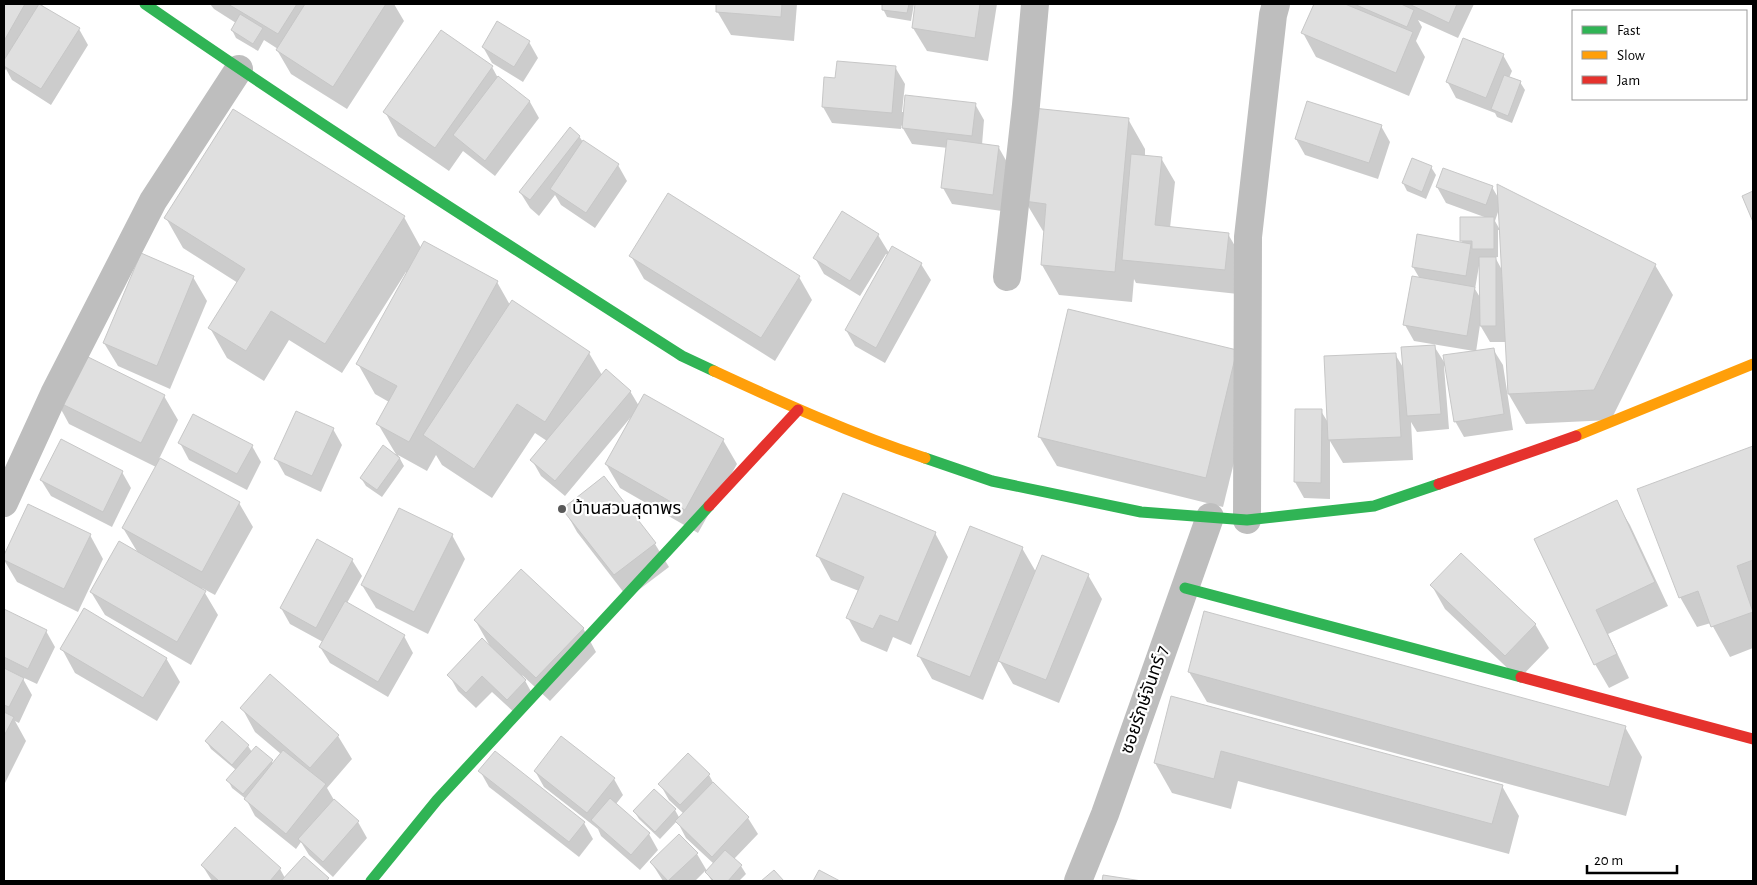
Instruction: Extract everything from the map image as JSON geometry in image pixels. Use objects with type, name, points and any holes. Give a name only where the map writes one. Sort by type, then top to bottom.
[{"type":"main road","points":[[144,4],[239,69],[494,236],[682,356],[798,410],[874,441],[992,481],[1141,512],[1247,520],[1374,506],[1559,443],[1753,364]]},
{"type":"main road","points":[[371,881],[437,800],[798,410]]},
{"type":"main road","points":[[1184,588],[1753,739]]},
{"type":"street","points":[[1007,277],[1035,4]]},
{"type":"street","points":[[1247,520],[1248,237],[1276,4]]},
{"type":"street","points":[[4,504],[54,394],[153,201],[239,69]]},
{"type":"street","name":"ซอยรักษ์จันทร์ 7","points":[[1078,881],[1105,814],[1210,517]]},
{"type":"building","points":[[4,4],[25,4],[4,41]]},
{"type":"building","points":[[39,4],[80,28],[41,89],[4,66],[4,60]]},
{"type":"building","points":[[228,4],[297,4],[278,34]]},
{"type":"building","points":[[305,4],[386,4],[333,87],[276,50]]},
{"type":"building","points":[[716,4],[782,4],[781,17],[716,12]]},
{"type":"building","points":[[882,4],[909,4],[907,13],[882,10]]},
{"type":"building","points":[[915,4],[980,4],[975,38],[912,28]]},
{"type":"building","points":[[1314,4],[1345,4],[1413,32],[1396,73],[1301,33]]},
{"type":"building","points":[[1354,4],[1401,4],[1414,10],[1407,27]]},
{"type":"building","points":[[1409,4],[1457,4],[1449,23]]},
{"type":"building","points":[[240,14],[263,28],[253,44],[231,30]]},
{"type":"building","points":[[497,21],[530,41],[514,67],[482,47]]},
{"type":"building","points":[[441,30],[493,66],[435,148],[383,112]]},
{"type":"building","points":[[1463,38],[1504,54],[1486,98],[1446,82]]},
{"type":"building","points":[[837,61],[896,66],[892,113],[822,107],[824,77],[835,78]]},
{"type":"building","points":[[1504,75],[1521,81],[1508,116],[1491,109]]},
{"type":"building","points":[[498,76],[530,101],[485,161],[453,135]]},
{"type":"building","points":[[905,95],[976,103],[972,136],[902,128]]},
{"type":"building","points":[[1307,101],[1382,125],[1369,163],[1295,139]]},
{"type":"building","points":[[1033,108],[1129,118],[1115,272],[1041,265],[1046,204],[1024,201]]},
{"type":"building","points":[[233,109],[405,216],[325,344],[271,311],[246,351],[208,328],[245,269],[164,218]]},
{"type":"building","points":[[570,127],[580,136],[530,200],[519,192]]},
{"type":"building","points":[[947,139],[999,146],[993,195],[941,188]]},
{"type":"building","points":[[583,140],[619,164],[586,213],[550,189]]},
{"type":"building","points":[[1131,154],[1162,157],[1155,225],[1229,233],[1225,270],[1122,260]]},
{"type":"building","points":[[1412,158],[1432,166],[1422,192],[1402,183]]},
{"type":"building","points":[[1443,168],[1493,186],[1486,205],[1436,187]]},
{"type":"building","points":[[1497,184],[1656,264],[1594,390],[1508,394]]},
{"type":"building","points":[[1753,191],[1753,222],[1742,196]]},
{"type":"building","points":[[668,193],[800,276],[761,338],[629,256]]},
{"type":"building","points":[[842,211],[879,234],[850,281],[813,258]]},
{"type":"building","points":[[1460,217],[1494,217],[1494,249],[1472,249],[1472,241],[1460,241]]},
{"type":"building","points":[[1417,234],[1471,244],[1466,276],[1412,267]]},
{"type":"building","points":[[424,241],[498,281],[409,442],[376,424],[397,386],[356,364]]},
{"type":"building","points":[[892,246],[922,263],[876,348],[845,330]]},
{"type":"building","points":[[141,253],[194,276],[157,366],[103,343]]},
{"type":"building","points":[[1479,257],[1496,257],[1496,326],[1480,326]]},
{"type":"building","points":[[1412,276],[1475,287],[1467,336],[1403,325]]},
{"type":"building","points":[[512,300],[590,352],[545,422],[517,404],[474,469],[423,435]]},
{"type":"building","points":[[1068,309],[1237,350],[1206,478],[1038,437]]},
{"type":"building","points":[[1435,345],[1441,414],[1407,416],[1401,347]]},
{"type":"building","points":[[1494,348],[1504,414],[1454,422],[1443,355]]},
{"type":"building","points":[[78,352],[165,395],[141,443],[54,400]]},
{"type":"building","points":[[1396,353],[1401,437],[1328,440],[1324,356]]},
{"type":"building","points":[[606,369],[631,391],[555,481],[530,460]]},
{"type":"building","points":[[644,394],[724,439],[685,510],[605,464]]},
{"type":"building","points":[[1295,409],[1322,409],[1321,483],[1294,482]]},
{"type":"building","points":[[296,411],[334,428],[312,476],[274,459]]},
{"type":"building","points":[[193,414],[253,445],[237,474],[178,443]]},
{"type":"building","points":[[61,439],[123,471],[103,512],[40,480]]},
{"type":"building","points":[[383,445],[400,458],[377,490],[360,478]]},
{"type":"building","points":[[1753,446],[1753,560],[1737,566],[1753,612],[1711,627],[1698,591],[1679,598],[1637,489]]},
{"type":"building","points":[[160,458],[240,502],[202,572],[122,528]]},
{"type":"building","points":[[604,476],[656,543],[614,575],[562,509]]},
{"type":"building","points":[[843,493],[936,532],[898,622],[880,615],[873,629],[846,618],[864,577],[816,556]]},
{"type":"building","points":[[1617,500],[1655,582],[1596,610],[1617,654],[1594,665],[1534,539]]},
{"type":"building","points":[[28,504],[91,534],[64,589],[4,560],[4,555]]},
{"type":"building","points":[[399,508],[453,534],[414,612],[361,585]]},
{"type":"building","points":[[970,526],[1023,547],[970,677],[917,656]]},
{"type":"building","points":[[317,539],[353,559],[316,628],[280,608]]},
{"type":"building","points":[[119,541],[206,591],[177,642],[90,592]]},
{"type":"building","points":[[1461,553],[1536,624],[1505,656],[1430,585]]},
{"type":"building","points":[[1042,555],[1089,574],[1046,680],[998,661]]},
{"type":"building","points":[[521,569],[584,628],[536,678],[474,620]]},
{"type":"building","points":[[345,601],[405,635],[378,682],[319,647]]},
{"type":"building","points":[[84,608],[167,658],[143,698],[60,649]]},
{"type":"building","points":[[4,609],[47,630],[28,669],[4,657]]},
{"type":"building","points":[[1204,611],[1626,726],[1609,787],[1188,672]]},
{"type":"building","points":[[482,638],[526,680],[507,700],[482,676],[466,693],[447,675]]},
{"type":"building","points":[[4,668],[24,678],[9,707],[4,705]]},
{"type":"building","points":[[270,674],[339,735],[310,768],[240,708]]},
{"type":"building","points":[[1171,696],[1503,785],[1492,824],[1221,751],[1214,779],[1154,763]]},
{"type":"building","points":[[4,712],[14,717],[4,736]]},
{"type":"building","points":[[222,721],[249,745],[232,765],[205,741]]},
{"type":"building","points":[[561,736],[615,778],[587,813],[534,771]]},
{"type":"building","points":[[256,746],[273,760],[243,794],[226,780]]},
{"type":"building","points":[[283,750],[326,784],[286,834],[244,799]]},
{"type":"building","points":[[495,751],[585,822],[569,842],[478,771]]},
{"type":"building","points":[[688,753],[710,774],[680,805],[658,784]]},
{"type":"building","points":[[713,782],[749,817],[712,857],[675,821]]},
{"type":"building","points":[[654,789],[676,809],[655,832],[633,811]]},
{"type":"building","points":[[610,798],[650,833],[631,855],[591,820]]},
{"type":"building","points":[[334,799],[359,821],[323,862],[298,839]]},
{"type":"building","points":[[235,827],[281,868],[270,881],[219,881],[201,865]]},
{"type":"building","points":[[679,834],[698,853],[668,881],[650,862]]},
{"type":"building","points":[[725,850],[742,865],[728,881],[714,881],[705,872]]},
{"type":"building","points":[[304,856],[329,878],[326,881],[281,881]]},
{"type":"building","points":[[774,870],[784,881],[761,881]]},
{"type":"building","points":[[819,870],[840,881],[813,881]]},
{"type":"building","points":[[1103,875],[1142,881],[1102,881]]},
{"type":"traffic: fast","points":[[145,4],[345,139],[479,226],[682,356],[714,371]]},
{"type":"traffic: fast","points":[[925,458],[992,481],[1141,512],[1247,520],[1374,506],[1439,484]]},
{"type":"traffic: fast","points":[[371,881],[437,800],[709,506]]},
{"type":"traffic: fast","points":[[1185,588],[1521,677]]},
{"type":"traffic: slow","points":[[1576,436],[1753,364]]},
{"type":"traffic: slow","points":[[714,371],[818,418],[925,458]]},
{"type":"traffic: jam","points":[[709,506],[798,410]]},
{"type":"traffic: jam","points":[[1439,484],[1576,436]]},
{"type":"traffic: jam","points":[[1521,677],[1753,739]]},
{"type":"place","name":"บ้านสวนสุดาพร","points":[[562,509]]}]
